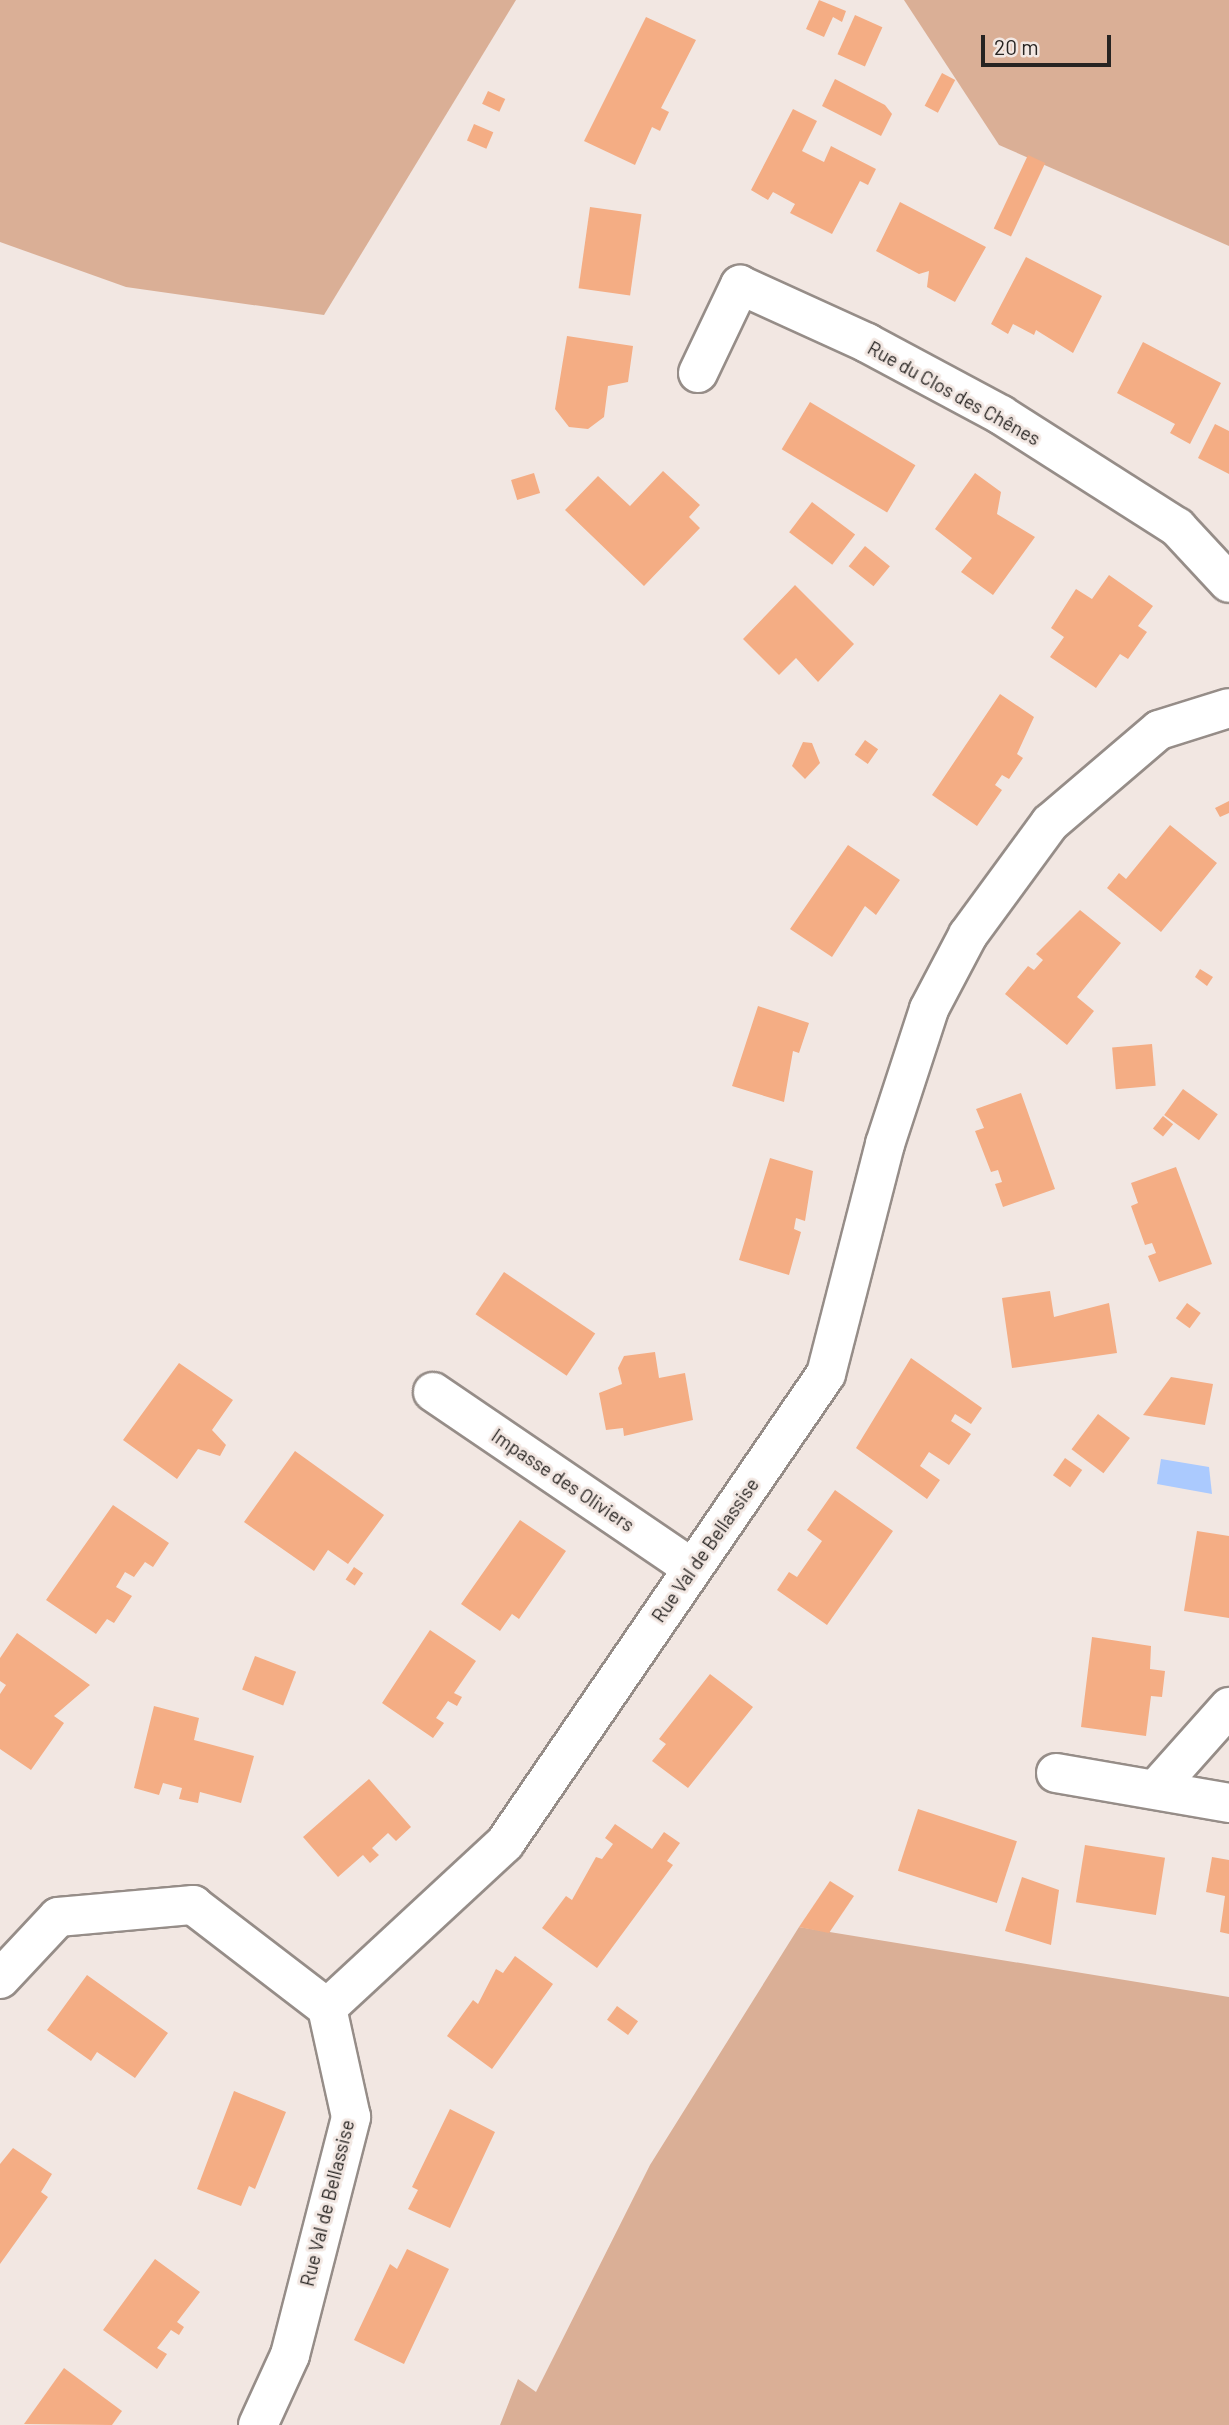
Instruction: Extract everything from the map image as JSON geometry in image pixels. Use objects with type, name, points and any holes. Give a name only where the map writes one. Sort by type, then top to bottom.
[{"type":"street","name":"Rue du Clos des Chênes","points":[[698,373],[740,285],[867,343],[1001,415],[1177,527],[1229,583]]},
{"type":"street","name":"Rue Val de Bellassise","points":[[258,2425],[290,2355],[351,2116],[327,2008],[505,1843],[826,1374],[885,1144],[929,1009],[968,935],[1049,823],[1159,730],[1229,708]]},
{"type":"street","name":"Impasse des Oliviers","points":[[433,1392],[692,1568]]},
{"type":"street","points":[[1156,1789],[1229,1707]]},
{"type":"street","points":[[1056,1773],[1229,1803]]},
{"type":"street","points":[[0,1979],[58,1917],[193,1905],[327,2008]]},
{"type":"shaded area","points":[[0,0],[516,0],[324,315],[126,287],[0,242]]},
{"type":"shaded area","points":[[904,0],[1229,0],[1229,246],[999,145]]},
{"type":"shaded area","points":[[799,1927],[1229,1997],[1229,2425],[500,2425],[518,2379],[536,2392],[650,2165]]},
{"type":"water","points":[[1161,1459],[1209,1467],[1212,1494],[1157,1484]]},
{"type":"building","points":[[819,0],[846,11],[842,22],[833,17],[824,37],[806,29]]},
{"type":"building","points":[[855,15],[882,27],[865,66],[838,54]]},
{"type":"building","points":[[646,17],[696,40],[661,108],[669,112],[660,131],[652,127],[635,165],[584,141]]},
{"type":"building","points":[[942,73],[955,80],[938,113],[925,106]]},
{"type":"building","points":[[835,79],[885,105],[892,114],[881,136],[822,106]]},
{"type":"building","points":[[488,91],[505,99],[499,112],[482,104]]},
{"type":"building","points":[[793,109],[817,121],[802,151],[824,162],[831,146],[876,169],[868,185],[860,181],[832,234],[790,213],[795,204],[773,192],[768,200],[751,190]]},
{"type":"building","points":[[474,124],[493,132],[486,149],[467,141]]},
{"type":"building","points":[[1028,155],[1045,163],[1011,236],[994,228]]},
{"type":"building","points":[[900,202],[986,247],[955,302],[927,287],[929,271],[919,274],[876,251]]},
{"type":"building","points":[[590,207],[641,214],[630,295],[579,288]]},
{"type":"building","points":[[1026,257],[1102,296],[1073,353],[1036,330],[1034,335],[1013,324],[1008,334],[991,324]]},
{"type":"building","points":[[567,336],[633,346],[628,382],[608,386],[604,417],[588,429],[569,427],[555,409]]},
{"type":"building","points":[[1143,342],[1221,383],[1190,444],[1170,433],[1175,424],[1117,393]]},
{"type":"building","points":[[810,402],[915,465],[887,512],[782,449]]},
{"type":"building","points":[[1215,424],[1229,431],[1229,474],[1198,458]]},
{"type":"building","points":[[663,471],[700,505],[689,517],[700,528],[644,586],[565,510],[598,476],[630,506]]},
{"type":"building","points":[[534,473],[540,493],[517,500],[511,480]]},
{"type":"building","points":[[975,473],[1001,492],[997,514],[1035,537],[993,595],[961,572],[972,558],[935,529]]},
{"type":"building","points":[[812,502],[855,534],[832,565],[789,532]]},
{"type":"building","points":[[865,546],[890,566],[874,586],[849,566]]},
{"type":"building","points":[[1109,575],[1153,606],[1138,626],[1147,632],[1128,659],[1120,654],[1096,688],[1050,657],[1064,637],[1051,628],[1076,589],[1092,599]]},
{"type":"building","points":[[795,585],[854,644],[818,682],[796,658],[779,675],[743,639]]},
{"type":"building","points":[[1000,694],[1034,717],[1017,754],[1023,758],[1009,779],[1002,775],[995,785],[1002,790],[977,826],[932,795]]},
{"type":"building","points":[[865,740],[878,749],[868,764],[855,755]]},
{"type":"building","points":[[803,742],[812,743],[820,763],[805,779],[792,766]]},
{"type":"building","points":[[1229,801],[1229,813],[1220,817],[1215,808]]},
{"type":"building","points":[[1170,825],[1217,863],[1161,932],[1107,888],[1119,873],[1126,879]]},
{"type":"building","points":[[848,845],[900,880],[876,915],[865,906],[832,957],[790,929]]},
{"type":"building","points":[[1080,910],[1121,943],[1077,997],[1094,1011],[1067,1045],[1005,994],[1028,966],[1034,970],[1043,960],[1036,954]]},
{"type":"building","points":[[1200,969],[1213,977],[1207,986],[1195,977]]},
{"type":"building","points":[[758,1006],[809,1023],[799,1053],[793,1051],[784,1102],[732,1086]]},
{"type":"building","points":[[1152,1044],[1156,1086],[1116,1089],[1112,1047]]},
{"type":"building","points":[[1183,1089],[1218,1114],[1199,1140],[1164,1115]]},
{"type":"building","points":[[1021,1093],[1055,1189],[1003,1207],[995,1184],[1002,1182],[998,1170],[991,1172],[975,1131],[984,1128],[976,1109]]},
{"type":"building","points":[[1163,1116],[1173,1124],[1163,1137],[1153,1128]]},
{"type":"building","points":[[770,1158],[813,1171],[805,1221],[796,1218],[794,1229],[801,1232],[789,1275],[739,1260]]},
{"type":"building","points":[[1176,1167],[1212,1264],[1159,1282],[1148,1256],[1156,1253],[1152,1243],[1145,1245],[1131,1206],[1138,1203],[1131,1183]]},
{"type":"building","points":[[504,1272],[595,1334],[567,1376],[475,1314]]},
{"type":"building","points":[[1050,1291],[1054,1317],[1109,1303],[1117,1353],[1012,1368],[1002,1298]]},
{"type":"building","points":[[1187,1303],[1201,1313],[1190,1328],[1176,1318]]},
{"type":"building","points":[[655,1352],[659,1378],[685,1373],[693,1420],[624,1436],[623,1428],[606,1430],[599,1393],[622,1384],[618,1368],[624,1356]]},
{"type":"building","points":[[911,1358],[982,1408],[971,1424],[955,1414],[951,1421],[971,1434],[949,1465],[929,1452],[920,1466],[940,1480],[927,1499],[856,1448]]},
{"type":"building","points":[[179,1363],[233,1400],[212,1430],[226,1445],[220,1456],[198,1449],[177,1479],[123,1440]]},
{"type":"building","points":[[1171,1377],[1213,1384],[1205,1425],[1143,1415]]},
{"type":"building","points":[[1098,1414],[1130,1438],[1103,1473],[1072,1449]]},
{"type":"building","points":[[295,1451],[384,1515],[348,1564],[328,1550],[314,1571],[244,1522]]},
{"type":"building","points":[[1065,1458],[1082,1470],[1070,1487],[1053,1475]]},
{"type":"building","points":[[835,1490],[893,1531],[827,1625],[777,1590],[789,1572],[797,1577],[822,1541],[807,1530]]},
{"type":"building","points":[[113,1505],[169,1543],[153,1567],[145,1562],[134,1577],[125,1572],[116,1587],[132,1596],[114,1623],[107,1619],[96,1634],[46,1600]]},
{"type":"building","points":[[520,1520],[566,1551],[519,1619],[512,1614],[500,1631],[461,1604]]},
{"type":"building","points":[[1197,1531],[1229,1536],[1229,1618],[1184,1611]]},
{"type":"building","points":[[354,1567],[363,1573],[355,1586],[346,1579]]},
{"type":"building","points":[[430,1630],[476,1661],[454,1693],[462,1697],[457,1706],[448,1701],[436,1718],[444,1723],[433,1738],[382,1703]]},
{"type":"building","points":[[17,1633],[90,1685],[54,1716],[64,1723],[31,1770],[0,1749],[0,1694],[6,1685],[0,1681],[0,1658]]},
{"type":"building","points":[[1092,1637],[1151,1646],[1150,1669],[1165,1671],[1162,1697],[1151,1696],[1146,1736],[1081,1727]]},
{"type":"building","points":[[255,1656],[296,1672],[283,1705],[242,1690]]},
{"type":"building","points":[[710,1674],[753,1707],[688,1788],[652,1761],[666,1744],[659,1739]]},
{"type":"building","points":[[154,1706],[199,1718],[194,1740],[254,1756],[241,1803],[200,1792],[198,1803],[179,1799],[182,1788],[163,1783],[159,1795],[134,1788]]},
{"type":"building","points":[[369,1779],[411,1827],[396,1841],[388,1833],[372,1848],[379,1855],[370,1863],[363,1855],[338,1877],[303,1837]]},
{"type":"building","points":[[918,1809],[1017,1841],[997,1903],[898,1871]]},
{"type":"building","points":[[615,1824],[652,1849],[664,1832],[680,1843],[667,1861],[673,1865],[597,1968],[542,1928],[566,1896],[572,1900],[596,1857],[602,1859],[613,1844],[605,1838]]},
{"type":"building","points":[[1085,1845],[1165,1858],[1156,1915],[1076,1902]]},
{"type":"building","points":[[1212,1857],[1229,1860],[1229,1934],[1220,1932],[1225,1896],[1206,1892]]},
{"type":"building","points":[[1022,1877],[1059,1890],[1051,1945],[1005,1931]]},
{"type":"building","points":[[830,1881],[854,1896],[829,1933],[799,1927]]},
{"type":"building","points":[[515,1956],[553,1984],[492,2069],[447,2036],[473,2000],[478,2004],[496,1969],[503,1973]]},
{"type":"building","points":[[87,1975],[168,2033],[135,2078],[97,2052],[91,2061],[47,2030]]},
{"type":"building","points":[[617,2006],[638,2021],[628,2035],[607,2020]]},
{"type":"building","points":[[234,2091],[286,2112],[255,2189],[249,2186],[241,2206],[197,2189]]},
{"type":"building","points":[[450,2109],[495,2132],[450,2228],[408,2209],[418,2190],[412,2187]]},
{"type":"building","points":[[13,2148],[52,2174],[41,2192],[48,2197],[0,2264],[0,2164]]},
{"type":"building","points":[[407,2249],[449,2269],[404,2364],[354,2340],[390,2264],[397,2269]]},
{"type":"building","points":[[155,2259],[200,2292],[177,2322],[184,2327],[179,2335],[171,2330],[157,2348],[167,2354],[157,2369],[103,2330]]},
{"type":"building","points":[[64,2368],[122,2411],[112,2425],[24,2424]]}]
